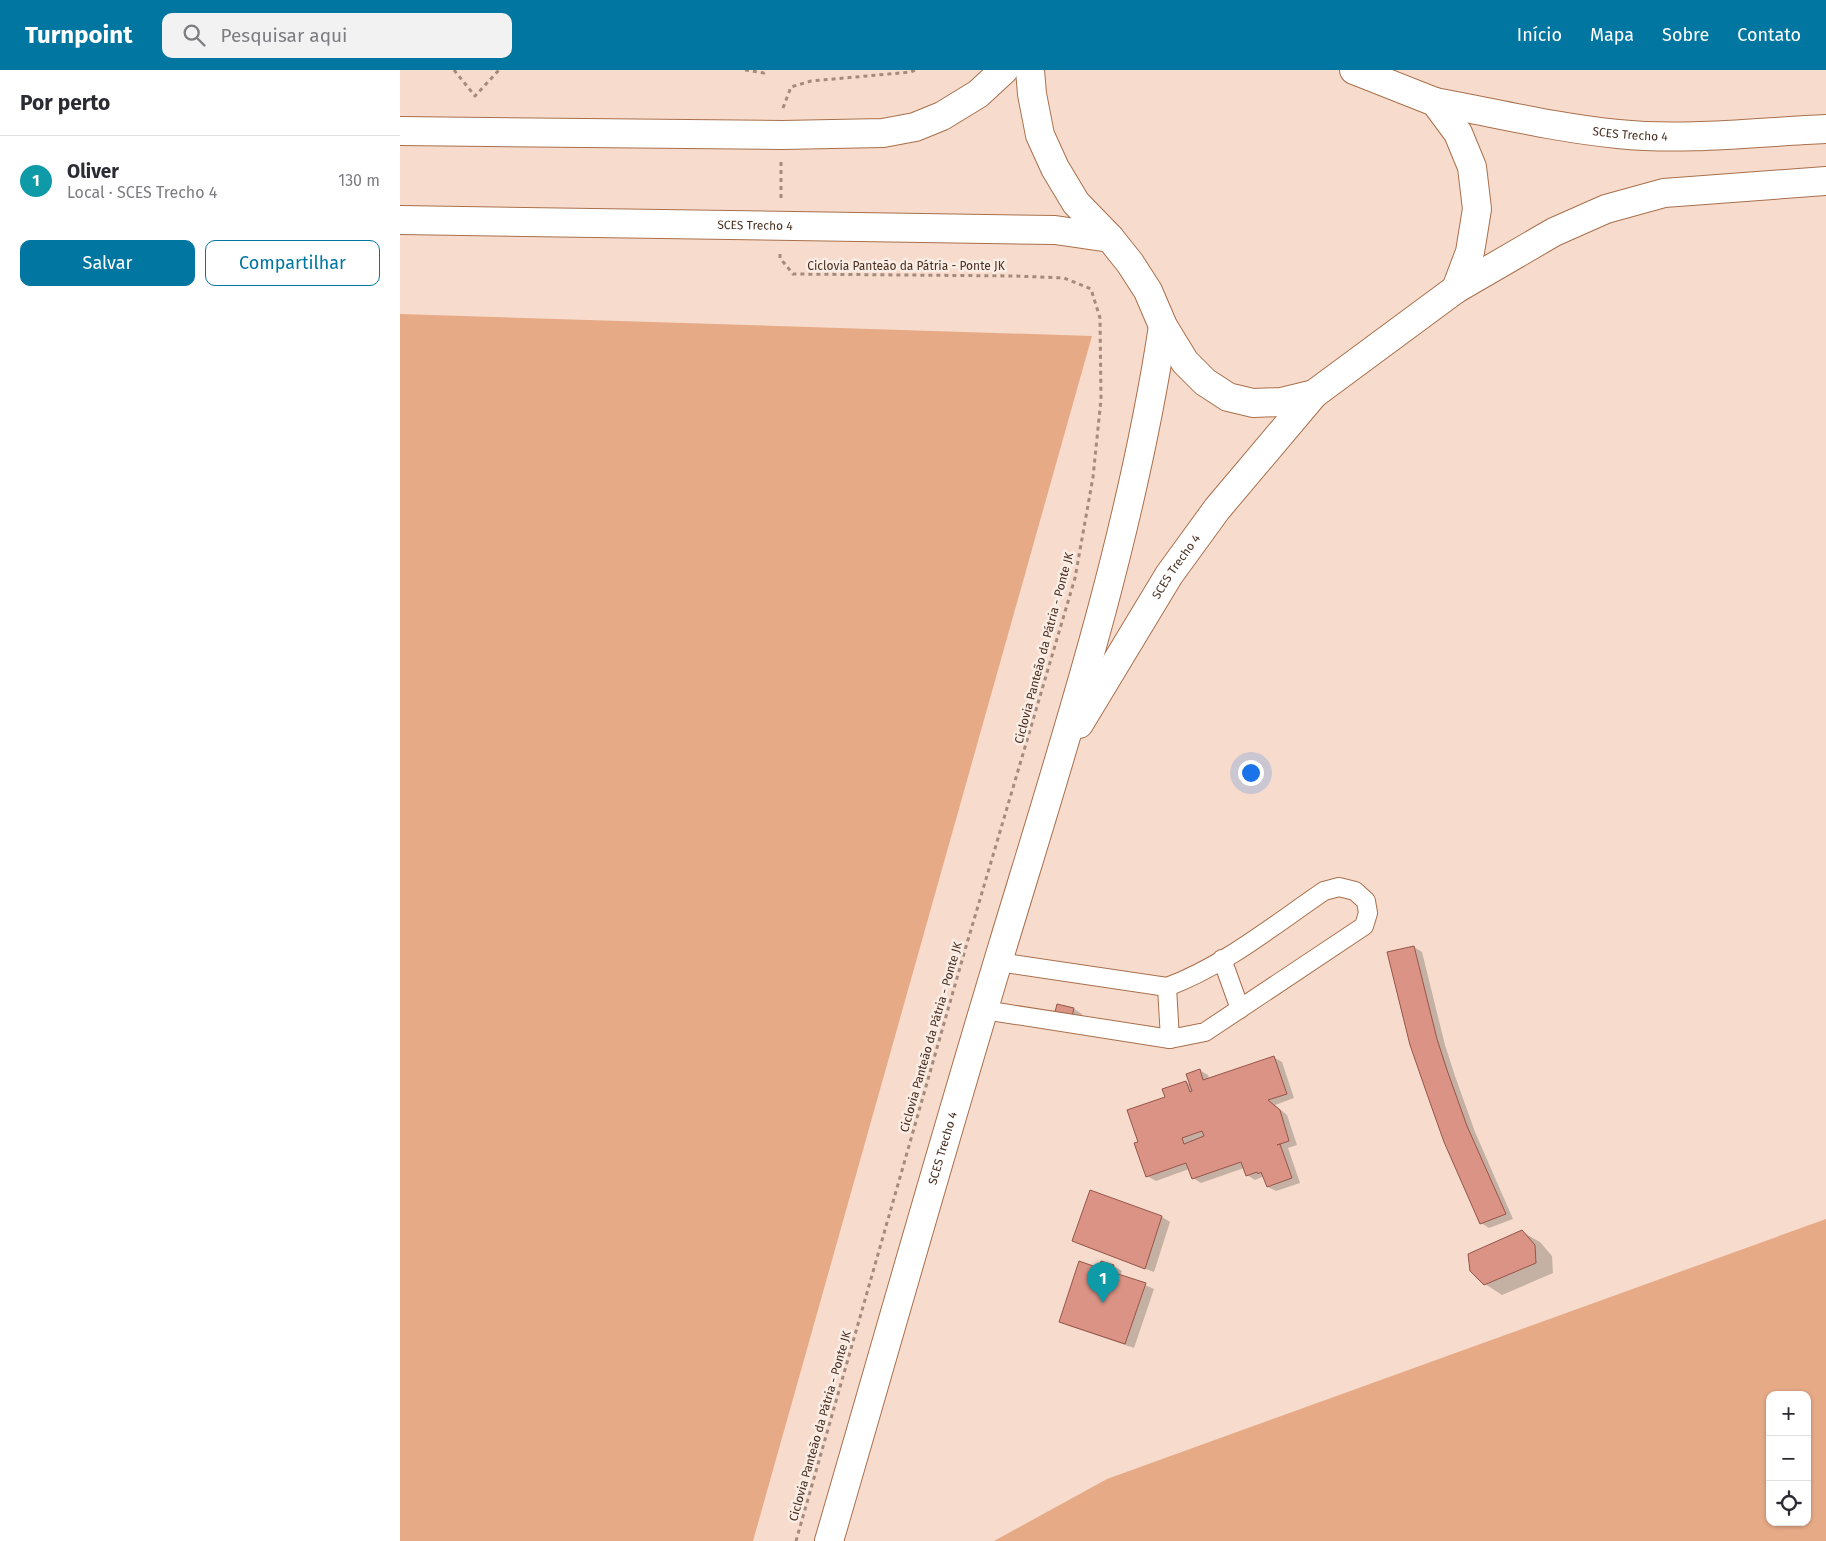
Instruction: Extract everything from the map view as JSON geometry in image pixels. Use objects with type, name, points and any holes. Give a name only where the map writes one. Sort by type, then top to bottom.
[{"type":"street","points":[[400,131],[782,135],[884,133],[915,126],[942,116],[978,94],[1004,70]]},
{"type":"street","points":[[1030,70],[1032,94],[1040,135],[1055,168],[1076,203],[1110,238],[1130,263],[1148,292],[1163,326],[1185,362],[1205,382],[1228,397],[1254,403],[1281,402],[1314,394],[1456,289],[1554,232],[1606,209],[1664,193],[1826,181]]},
{"type":"street","name":"SCES Trecho 4","points":[[1354,70],[1435,102],[1549,124],[1619,134],[1684,136],[1826,128]]},
{"type":"street","points":[[1435,102],[1458,133],[1472,167],[1477,209],[1470,252],[1456,289]]},
{"type":"street","name":"SCES Trecho 4","points":[[400,220],[1055,230],[1110,238]]},
{"type":"street","name":"SCES Trecho 4","points":[[829,1541],[1115,565],[1152,398],[1163,326]]},
{"type":"street","name":"SCES Trecho 4","points":[[1060,756],[1169,575],[1217,509],[1314,394]]},
{"type":"lane","points":[[984,1010],[1170,1039],[1205,1032],[1364,926],[1368,913],[1366,901],[1355,891],[1339,887],[1324,891],[1222,960],[1188,979],[1167,987],[998,962]]},
{"type":"lane","points":[[1222,960],[1240,1010]]},
{"type":"lane","points":[[1167,987],[1170,1039]]},
{"type":"path","points":[[454,70],[475,96],[499,70]]},
{"type":"path","points":[[745,70],[764,72],[766,70]]},
{"type":"path","name":"Ciclovia Panteão da Pátria - Ponte JK","points":[[796,1541],[965,950],[1075,578],[1093,477],[1101,399],[1100,318],[1091,289],[1064,278],[794,274],[780,258],[783,108],[791,88],[811,81],[911,72],[915,70]]},
{"type":"shaded area","points":[[400,314],[1092,336],[753,1541],[400,1541]]},
{"type":"shaded area","points":[[1826,1219],[1826,1541],[994,1541],[1107,1479]]},
{"type":"building","points":[[1414,946],[1437,1039],[1447,1070],[1467,1126],[1506,1214],[1480,1224],[1444,1142],[1410,1045],[1387,952]]},
{"type":"building","points":[[1057,1004],[1074,1008],[1071,1021],[1054,1016]]},
{"type":"building","points":[[1274,1056],[1287,1094],[1268,1100],[1280,1110],[1289,1141],[1280,1144],[1292,1178],[1267,1187],[1261,1172],[1246,1176],[1241,1162],[1192,1179],[1186,1163],[1146,1177],[1134,1143],[1138,1142],[1127,1110],[1165,1097],[1162,1089],[1186,1081],[1190,1092],[1192,1091],[1186,1074],[1200,1069],[1203,1080]],"holes":[[[1202,1131],[1204,1136],[1184,1144],[1182,1138]]]},
{"type":"building","points":[[1090,1190],[1162,1216],[1145,1269],[1072,1241]]},
{"type":"building","points":[[1522,1230],[1535,1245],[1536,1263],[1484,1285],[1470,1271],[1468,1254]]},
{"type":"building","points":[[1079,1261],[1099,1268],[1101,1261],[1114,1265],[1112,1272],[1146,1283],[1125,1344],[1059,1322]]},
{"type":"place","name":"Oliver","points":[[1103,1303]]}]
